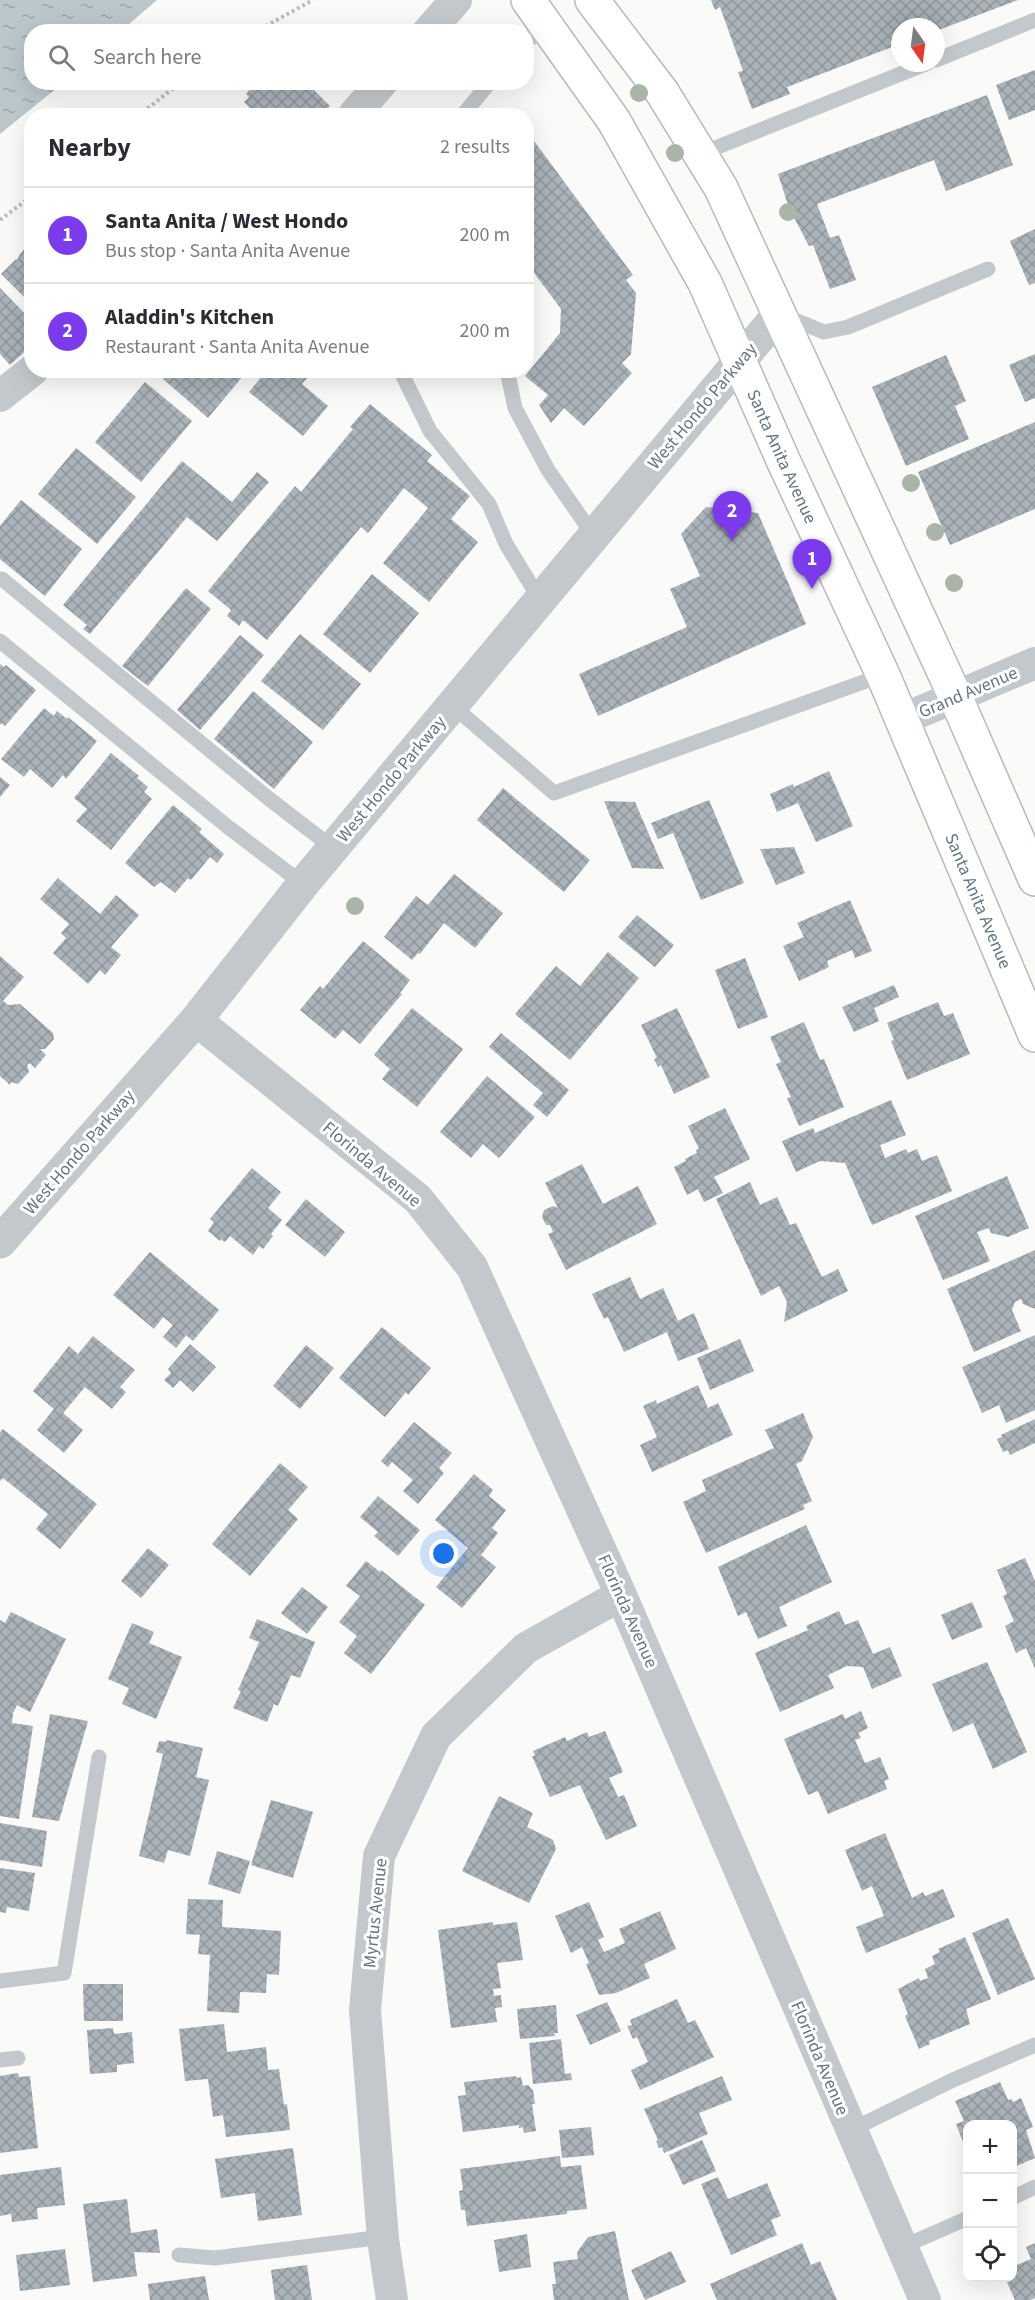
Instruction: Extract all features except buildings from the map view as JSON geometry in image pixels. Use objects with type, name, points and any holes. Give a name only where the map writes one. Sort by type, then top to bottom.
[{"type":"main road","points":[[592,0],[662,92],[721,188],[955,696],[1035,879]]},
{"type":"main road","name":"Santa Anita Avenue","points":[[533,22],[614,121],[705,283],[741,360],[783,460],[883,675],[1035,1035]]},
{"type":"street","points":[[435,24],[456,0]]},
{"type":"street","points":[[360,108],[375,90]]},
{"type":"street","name":"West Hondo Parkway","points":[[0,1242],[196,1020],[303,884],[779,314]]},
{"type":"street","points":[[0,396],[24,377]]},
{"type":"street","name":"Grand Avenue","points":[[901,720],[1035,663]]},
{"type":"street","name":"Florinda Avenue","points":[[196,1020],[418,1199],[472,1267],[621,1595],[925,2300]]},
{"type":"street","name":"Myrtus Avenue","points":[[392,2300],[383,2237],[365,2010],[379,1856],[436,1736],[526,1648],[621,1595]]},
{"type":"lane","points":[[945,56],[1035,20]]},
{"type":"lane","points":[[700,154],[905,72]]},
{"type":"lane","points":[[469,108],[483,90]]},
{"type":"lane","points":[[779,314],[824,332],[848,327],[988,269]]},
{"type":"lane","points":[[404,378],[430,431],[489,504],[506,544],[540,600]]},
{"type":"lane","points":[[509,378],[515,408],[548,470],[594,536]]},
{"type":"lane","points":[[2,579],[268,798],[333,848]]},
{"type":"lane","points":[[0,641],[228,827],[303,884]]},
{"type":"lane","points":[[453,706],[554,793],[883,675]]},
{"type":"lane","points":[[0,1982],[64,1973],[99,1756]]},
{"type":"lane","points":[[851,2130],[952,2080],[1035,2045]]},
{"type":"lane","points":[[0,2060],[18,2058]]},
{"type":"lane","points":[[1017,2196],[1035,2187]]},
{"type":"lane","points":[[902,2247],[963,2220]]},
{"type":"lane","points":[[179,2255],[215,2258],[383,2237]]},
{"type":"path","points":[[269,24],[312,0]]},
{"type":"path","points":[[148,108],[172,90]]},
{"type":"path","points":[[0,220],[24,202]]},
{"type":"water","points":[[0,0],[157,0],[129,24],[24,24],[24,90],[54,90],[32,108],[24,108],[24,115],[0,134]]},
{"type":"place","name":"Aladdin's Kitchen","points":[[732,541]]},
{"type":"place","name":"Santa Anita / West Hondo","points":[[812,589]]}]
